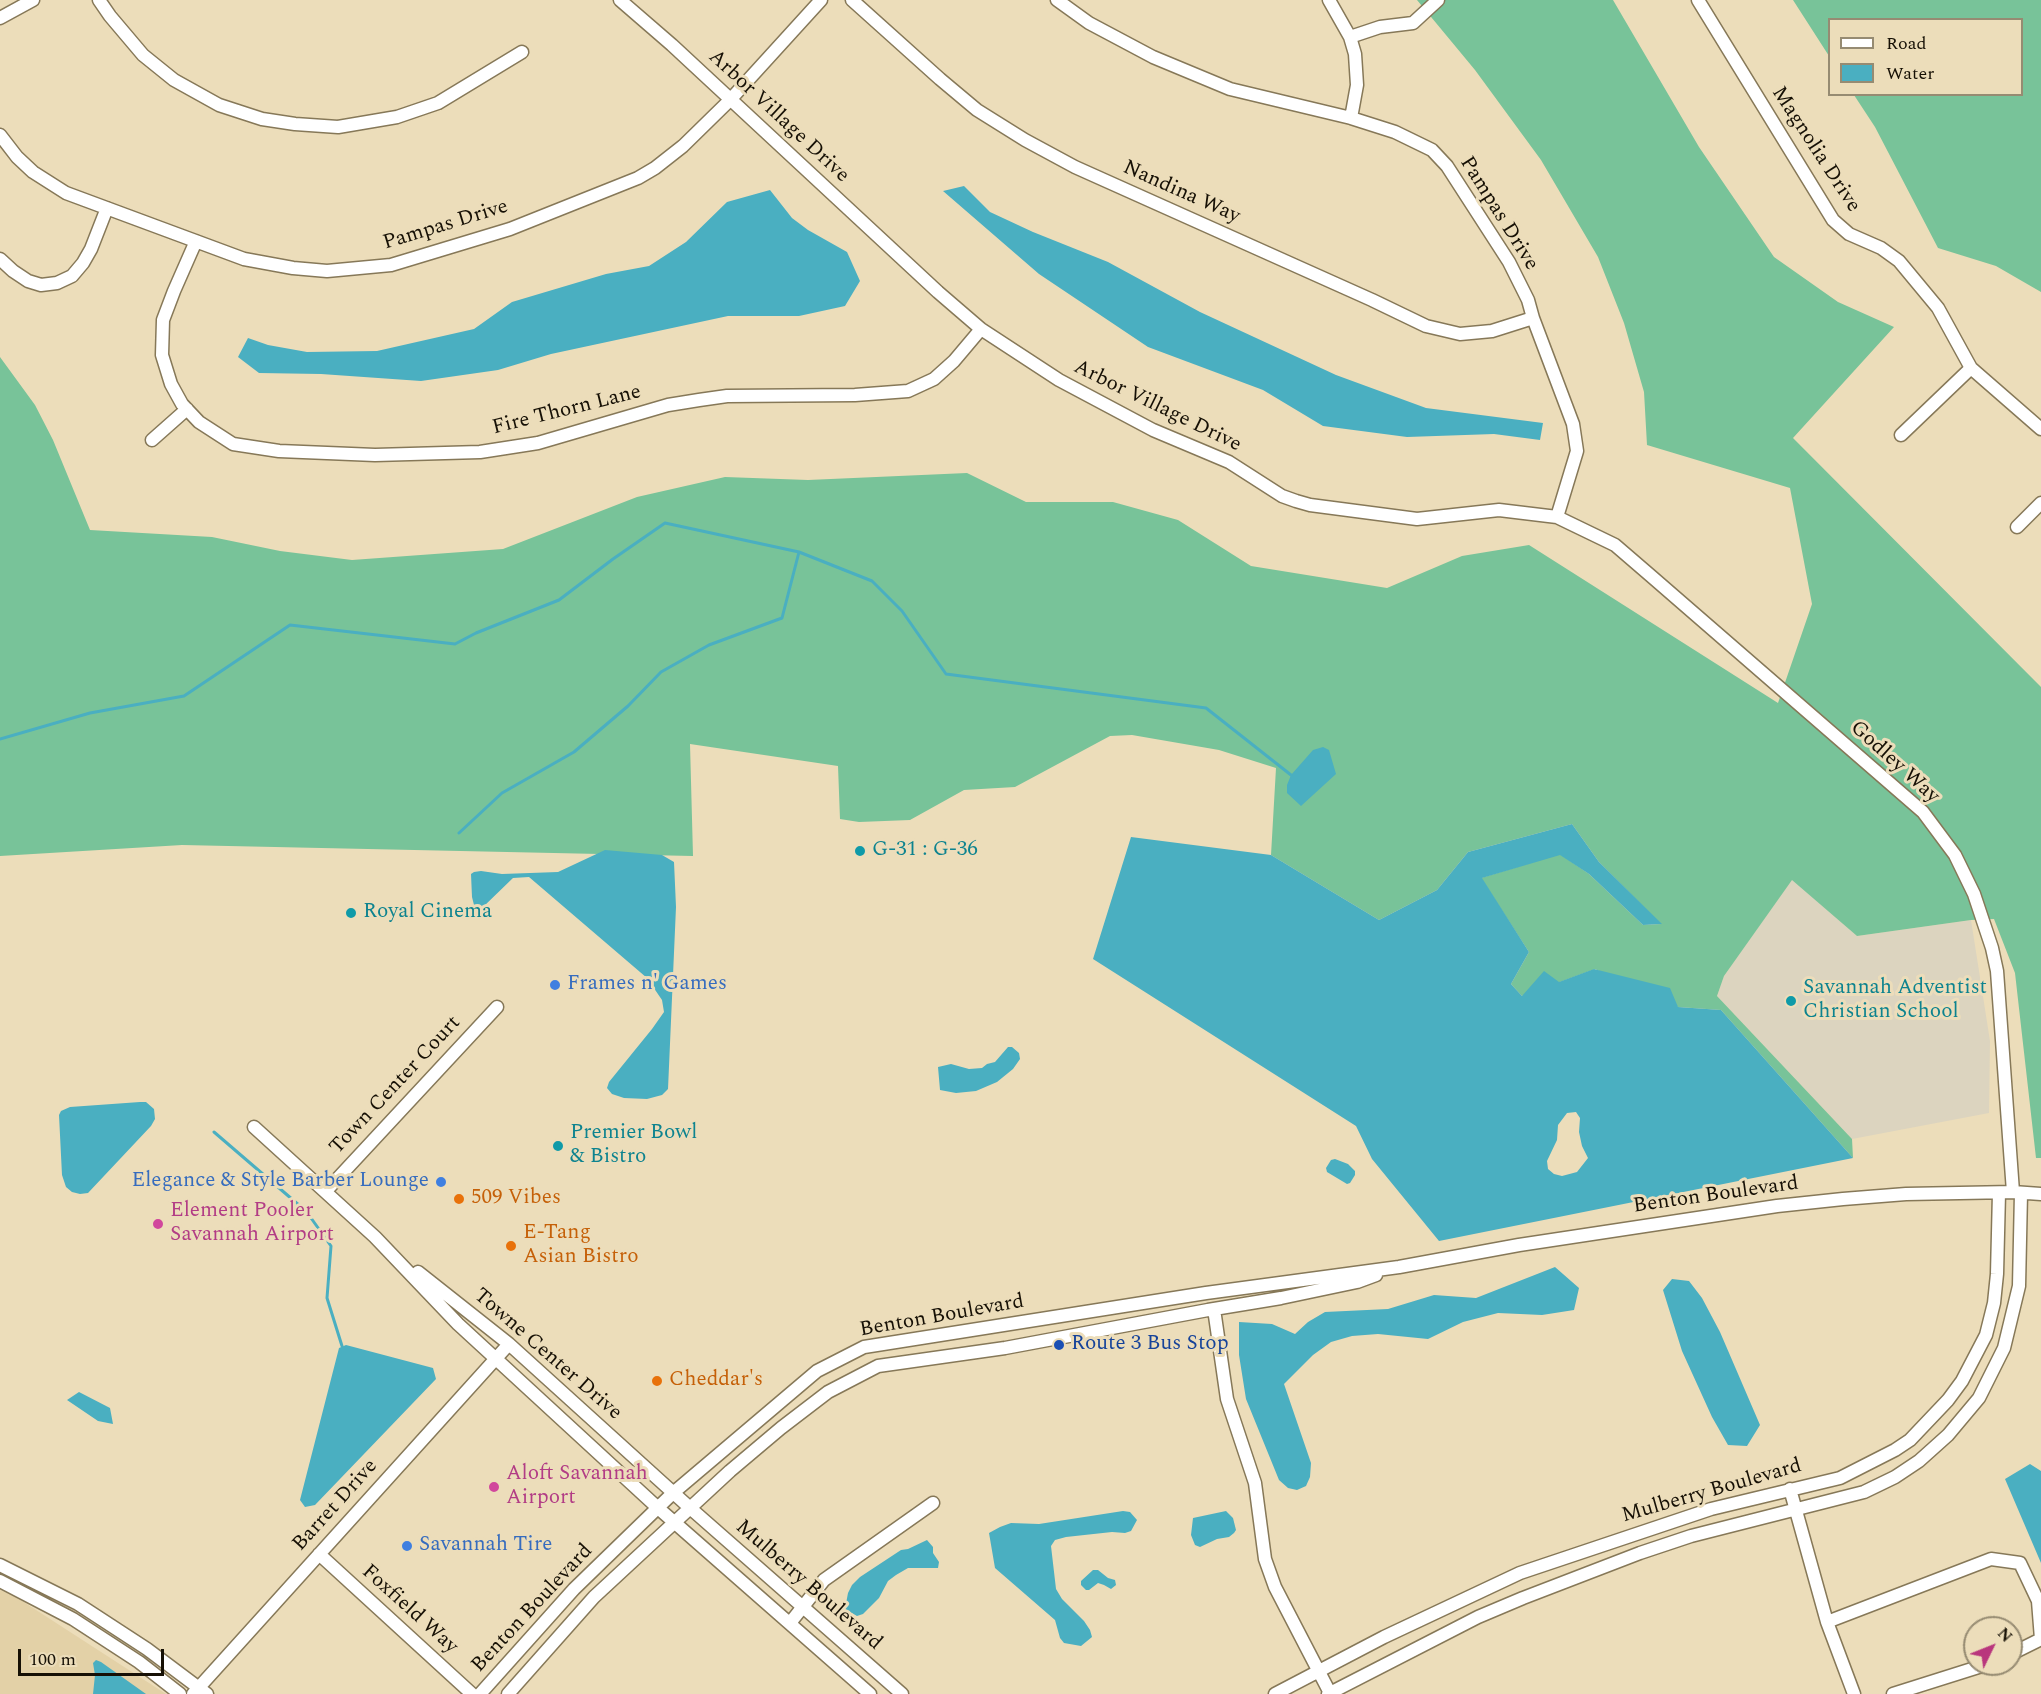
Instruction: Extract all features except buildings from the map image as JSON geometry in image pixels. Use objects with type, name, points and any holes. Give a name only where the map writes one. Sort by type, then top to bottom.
[{"type":"street","points":[[0,18],[33,0]]},
{"type":"street","points":[[99,0],[143,55],[174,80],[219,105],[262,119],[295,124],[338,127],[397,117],[438,103],[522,52]]},
{"type":"street","name":"Arbor Village Drive","points":[[620,0],[981,329],[1059,380],[1153,430],[1228,462],[1282,496],[1310,505],[1417,519],[1499,510],[1557,517]]},
{"type":"street","name":"Pampas Drive","points":[[0,136],[33,172],[66,193],[244,259],[293,268],[327,271],[391,265],[510,228],[638,178],[661,165],[730,100],[821,0]]},
{"type":"street","name":"Nandina Way","points":[[852,0],[977,110],[1025,140],[1075,166],[1426,326],[1460,334],[1492,331],[1533,318]]},
{"type":"street","name":"Pampas Drive","points":[[1057,0],[1089,23],[1153,57],[1230,89],[1351,118],[1395,132],[1432,150],[1443,162],[1509,262],[1528,300],[1573,424],[1577,451],[1557,517]]},
{"type":"street","points":[[1329,0],[1350,37],[1355,54],[1357,85],[1351,118]]},
{"type":"street","points":[[1350,37],[1380,27],[1413,23],[1428,12],[1438,0]]},
{"type":"street","name":"Magnolia Drive","points":[[1698,0],[1833,220],[1849,234],[1881,248],[1899,261],[1938,308],[1971,368],[2041,429]]},
{"type":"street","points":[[0,259],[13,272],[28,281],[41,285],[57,283],[72,276],[91,249],[106,208]]},
{"type":"street","name":"Fire Thorn Lane","points":[[196,241],[164,320],[162,355],[171,384],[182,404],[199,422],[233,444],[279,451],[375,455],[480,452],[538,443],[668,405],[699,400],[728,396],[834,395],[908,391],[934,379],[954,361],[981,329]]},
{"type":"street","points":[[1901,435],[1971,368]]},
{"type":"street","points":[[152,440],[187,409]]},
{"type":"street","points":[[2017,527],[2041,503]]},
{"type":"street","name":"Godley Way","points":[[1557,517],[1615,545],[1923,812],[1955,855],[1974,894],[1997,970],[2017,1192]]},
{"type":"street","name":"Town Center Court","points":[[326,1191],[497,1007]]},
{"type":"street","name":"Towne Center Drive","points":[[254,1127],[375,1237],[458,1323],[658,1508]]},
{"type":"street","name":"Benton Boulevard","points":[[480,1694],[574,1589],[673,1493],[817,1371],[864,1347],[1206,1293],[1399,1267],[1519,1245],[1777,1206],[1906,1194],[2017,1192],[2041,1194]]},
{"type":"street","name":"Mulberry Boulevard","points":[[1329,1693],[1470,1620],[1523,1598],[1665,1545],[1878,1487],[1932,1450],[1973,1405],[1989,1380],[2004,1348],[2016,1302],[2021,1260],[2017,1192]]},
{"type":"street","name":"Mulberry Boulevard","points":[[1275,1694],[1383,1637],[1528,1570],[1711,1509],[1840,1478],[1910,1440],[1955,1390],[1986,1335],[1994,1303],[1997,1274],[1999,1193]]},
{"type":"street","name":"Towne Center Drive","points":[[375,1237],[509,1344],[689,1507]]},
{"type":"street","name":"Benton Boulevard","points":[[508,1694],[594,1597],[689,1507],[781,1428],[828,1392],[878,1366],[1005,1348],[1281,1298],[1357,1282],[1399,1267]]},
{"type":"street","points":[[1214,1309],[1227,1399],[1255,1483],[1265,1558],[1275,1587],[1329,1693]]},
{"type":"street","name":"Barret Drive","points":[[199,1692],[509,1344]]},
{"type":"street","points":[[1955,1390],[1973,1405]]},
{"type":"street","points":[[1790,1489],[1827,1622],[1854,1694]]},
{"type":"street","points":[[790,1623],[824,1580],[933,1503]]},
{"type":"street","name":"Mulberry Boulevard","points":[[689,1507],[902,1694]]},
{"type":"street","name":"Mulberry Boulevard","points":[[658,1508],[870,1694]]},
{"type":"street","name":"Foxfield Way","points":[[320,1554],[472,1694]]},
{"type":"street","points":[[1827,1622],[1991,1559],[2020,1563],[2038,1601],[2041,1639],[2023,1648]]},
{"type":"street","points":[[0,1565],[78,1604],[147,1649],[199,1692]]},
{"type":"street","points":[[0,1581],[73,1619],[139,1662],[180,1694]]},
{"type":"street","points":[[1893,1694],[1963,1672]]},
{"type":"shaded area","points":[[1792,879],[1857,936],[1971,920],[1990,1041],[1989,1113],[1852,1139],[1717,996],[1724,976]]},
{"type":"shaded area","points":[[0,1590],[16,1597],[166,1694],[0,1694]]},
{"type":"green space","points":[[1417,0],[1613,0],[1699,147],[1774,257],[1838,302],[1894,327],[1793,438],[2041,687],[2041,1158],[2036,1158],[2015,973],[1994,919],[1971,920],[1857,936],[1792,880],[1724,976],[1717,996],[1852,1139],[1853,1158],[1721,1010],[1678,1007],[1595,969],[1522,996],[1511,984],[1529,952],[1481,878],[1560,854],[1589,874],[1643,925],[1661,924],[1599,862],[1572,824],[1468,852],[1437,890],[1379,920],[1271,855],[1276,768],[1219,750],[1132,735],[1110,736],[1015,787],[964,790],[910,820],[859,822],[840,819],[838,766],[690,744],[693,856],[182,845],[0,856],[0,357],[35,405],[53,440],[90,530],[212,537],[280,551],[352,560],[503,549],[637,497],[725,477],[808,480],[967,473],[1026,502],[1113,502],[1178,520],[1251,566],[1387,588],[1462,556],[1529,545],[1778,703],[1812,604],[1790,488],[1647,445],[1644,392],[1624,323],[1598,257],[1541,160],[1475,70]]},
{"type":"green space","points":[[1793,0],[2041,0],[2041,292],[1996,266],[1938,248],[1875,127],[1855,96],[2023,96],[2023,18],[1828,18],[1828,54]]},
{"type":"water","points":[[964,186],[990,212],[1108,262],[1200,312],[1336,375],[1426,408],[1543,423],[1540,440],[1494,434],[1407,437],[1323,426],[1263,390],[1148,347],[1039,274],[943,191]]},
{"type":"water","points":[[770,190],[792,218],[847,252],[860,281],[845,306],[799,316],[728,316],[551,354],[498,370],[421,381],[321,374],[259,373],[238,357],[248,338],[268,345],[307,352],[377,351],[474,329],[512,302],[606,274],[649,266],[686,242],[727,202]]},
{"type":"water","points":[[1323,747],[1329,750],[1336,774],[1301,806],[1287,793],[1287,785],[1291,775],[1313,750]]},
{"type":"water","points":[[1572,824],[1599,862],[1662,924],[1643,925],[1589,874],[1560,855],[1482,878],[1529,952],[1511,984],[1522,996],[1544,971],[1559,982],[1594,969],[1670,988],[1678,1007],[1721,1010],[1853,1158],[1439,1241],[1372,1159],[1356,1126],[1093,959],[1131,837],[1271,855],[1379,920],[1437,890],[1468,852]],"holes":[[[1576,1112],[1580,1118],[1579,1132],[1588,1158],[1577,1172],[1562,1176],[1554,1174],[1548,1169],[1547,1161],[1557,1140],[1558,1125],[1567,1113]]]},
{"type":"water","points":[[605,850],[662,855],[674,862],[676,907],[668,1089],[662,1095],[647,1099],[624,1098],[612,1094],[607,1088],[609,1082],[664,1012],[662,1000],[647,978],[529,877],[513,878],[482,908],[474,905],[472,897],[471,874],[474,872],[502,874],[558,872]]},
{"type":"water","points":[[1008,1047],[1012,1047],[1019,1053],[1020,1059],[1013,1069],[997,1082],[976,1091],[956,1093],[940,1090],[938,1067],[951,1064],[969,1069],[982,1068],[995,1062]]},
{"type":"water","points":[[146,1102],[154,1109],[155,1119],[151,1126],[88,1193],[72,1192],[66,1187],[62,1175],[59,1115],[61,1111],[70,1107]]},
{"type":"water","points":[[1335,1159],[1348,1164],[1355,1171],[1350,1183],[1347,1184],[1327,1172],[1326,1168],[1331,1160]]},
{"type":"water","points":[[1555,1267],[1579,1288],[1574,1310],[1542,1315],[1498,1313],[1463,1322],[1428,1339],[1378,1334],[1352,1336],[1331,1342],[1313,1355],[1284,1384],[1311,1463],[1310,1477],[1306,1486],[1297,1490],[1288,1488],[1279,1480],[1246,1399],[1239,1355],[1239,1322],[1272,1324],[1295,1334],[1308,1322],[1325,1312],[1388,1309],[1434,1295],[1476,1298]]},
{"type":"water","points":[[1672,1279],[1689,1281],[1702,1298],[1720,1332],[1760,1425],[1747,1446],[1728,1445],[1712,1417],[1682,1351],[1663,1290]]},
{"type":"water","points":[[346,1345],[433,1368],[436,1379],[315,1505],[305,1507],[300,1500],[339,1348]]},
{"type":"water","points":[[79,1392],[110,1408],[113,1424],[98,1421],[67,1400]]},
{"type":"water","points":[[2030,1464],[2041,1471],[2041,1563],[2005,1479]]},
{"type":"water","points":[[1123,1511],[1130,1512],[1137,1520],[1131,1531],[1066,1537],[1055,1540],[1051,1546],[1056,1589],[1062,1599],[1084,1621],[1092,1637],[1081,1646],[1064,1643],[1060,1638],[1055,1620],[995,1568],[989,1533],[1011,1523],[1039,1524]]},
{"type":"water","points":[[1226,1511],[1233,1518],[1236,1530],[1234,1533],[1200,1547],[1195,1545],[1191,1535],[1193,1518]]},
{"type":"water","points":[[927,1540],[933,1547],[933,1553],[939,1562],[938,1568],[908,1568],[888,1581],[879,1598],[863,1614],[857,1616],[845,1609],[848,1593],[860,1577],[901,1550]]},
{"type":"water","points":[[1093,1570],[1098,1570],[1108,1578],[1115,1580],[1116,1585],[1111,1589],[1098,1583],[1086,1590],[1081,1585],[1081,1581]]},
{"type":"water","points":[[96,1660],[146,1694],[93,1694],[95,1675],[93,1663]]},
{"type":"waterway","points":[[0,739],[90,713],[184,696],[290,625],[455,644],[476,633],[559,600],[665,523],[799,552],[782,618],[709,645],[661,672],[628,706],[574,752],[502,793],[459,833]]},
{"type":"waterway","points":[[799,552],[872,581],[902,611],[946,674],[1206,708],[1291,775]]},
{"type":"waterway","points":[[214,1132],[300,1206]]},
{"type":"waterway","points":[[311,1218],[331,1246],[327,1298],[342,1346]]},
{"type":"place","name":"G-31 : G-36","points":[[860,851]]},
{"type":"place","name":"Royal Cinema","points":[[351,913]]},
{"type":"place","name":"Frames n' Games","points":[[555,985]]},
{"type":"place","name":"Savannah Adventist Christian School","points":[[1791,1001]]},
{"type":"place","name":"Premier Bowl & Bistro","points":[[558,1146]]},
{"type":"place","name":"Elegance & Style Barber Lounge","points":[[441,1182]]},
{"type":"place","name":"509 Vibes","points":[[459,1199]]},
{"type":"place","name":"Element Pooler Savannah Airport","points":[[158,1224]]},
{"type":"place","name":"E-Tang Asian Bistro","points":[[511,1246]]},
{"type":"place","name":"Route 3 Bus Stop","points":[[1059,1345]]},
{"type":"place","name":"Cheddar's","points":[[657,1381]]},
{"type":"place","name":"Aloft Savannah Airport","points":[[494,1487]]},
{"type":"place","name":"Savannah Tire","points":[[407,1546]]}]
